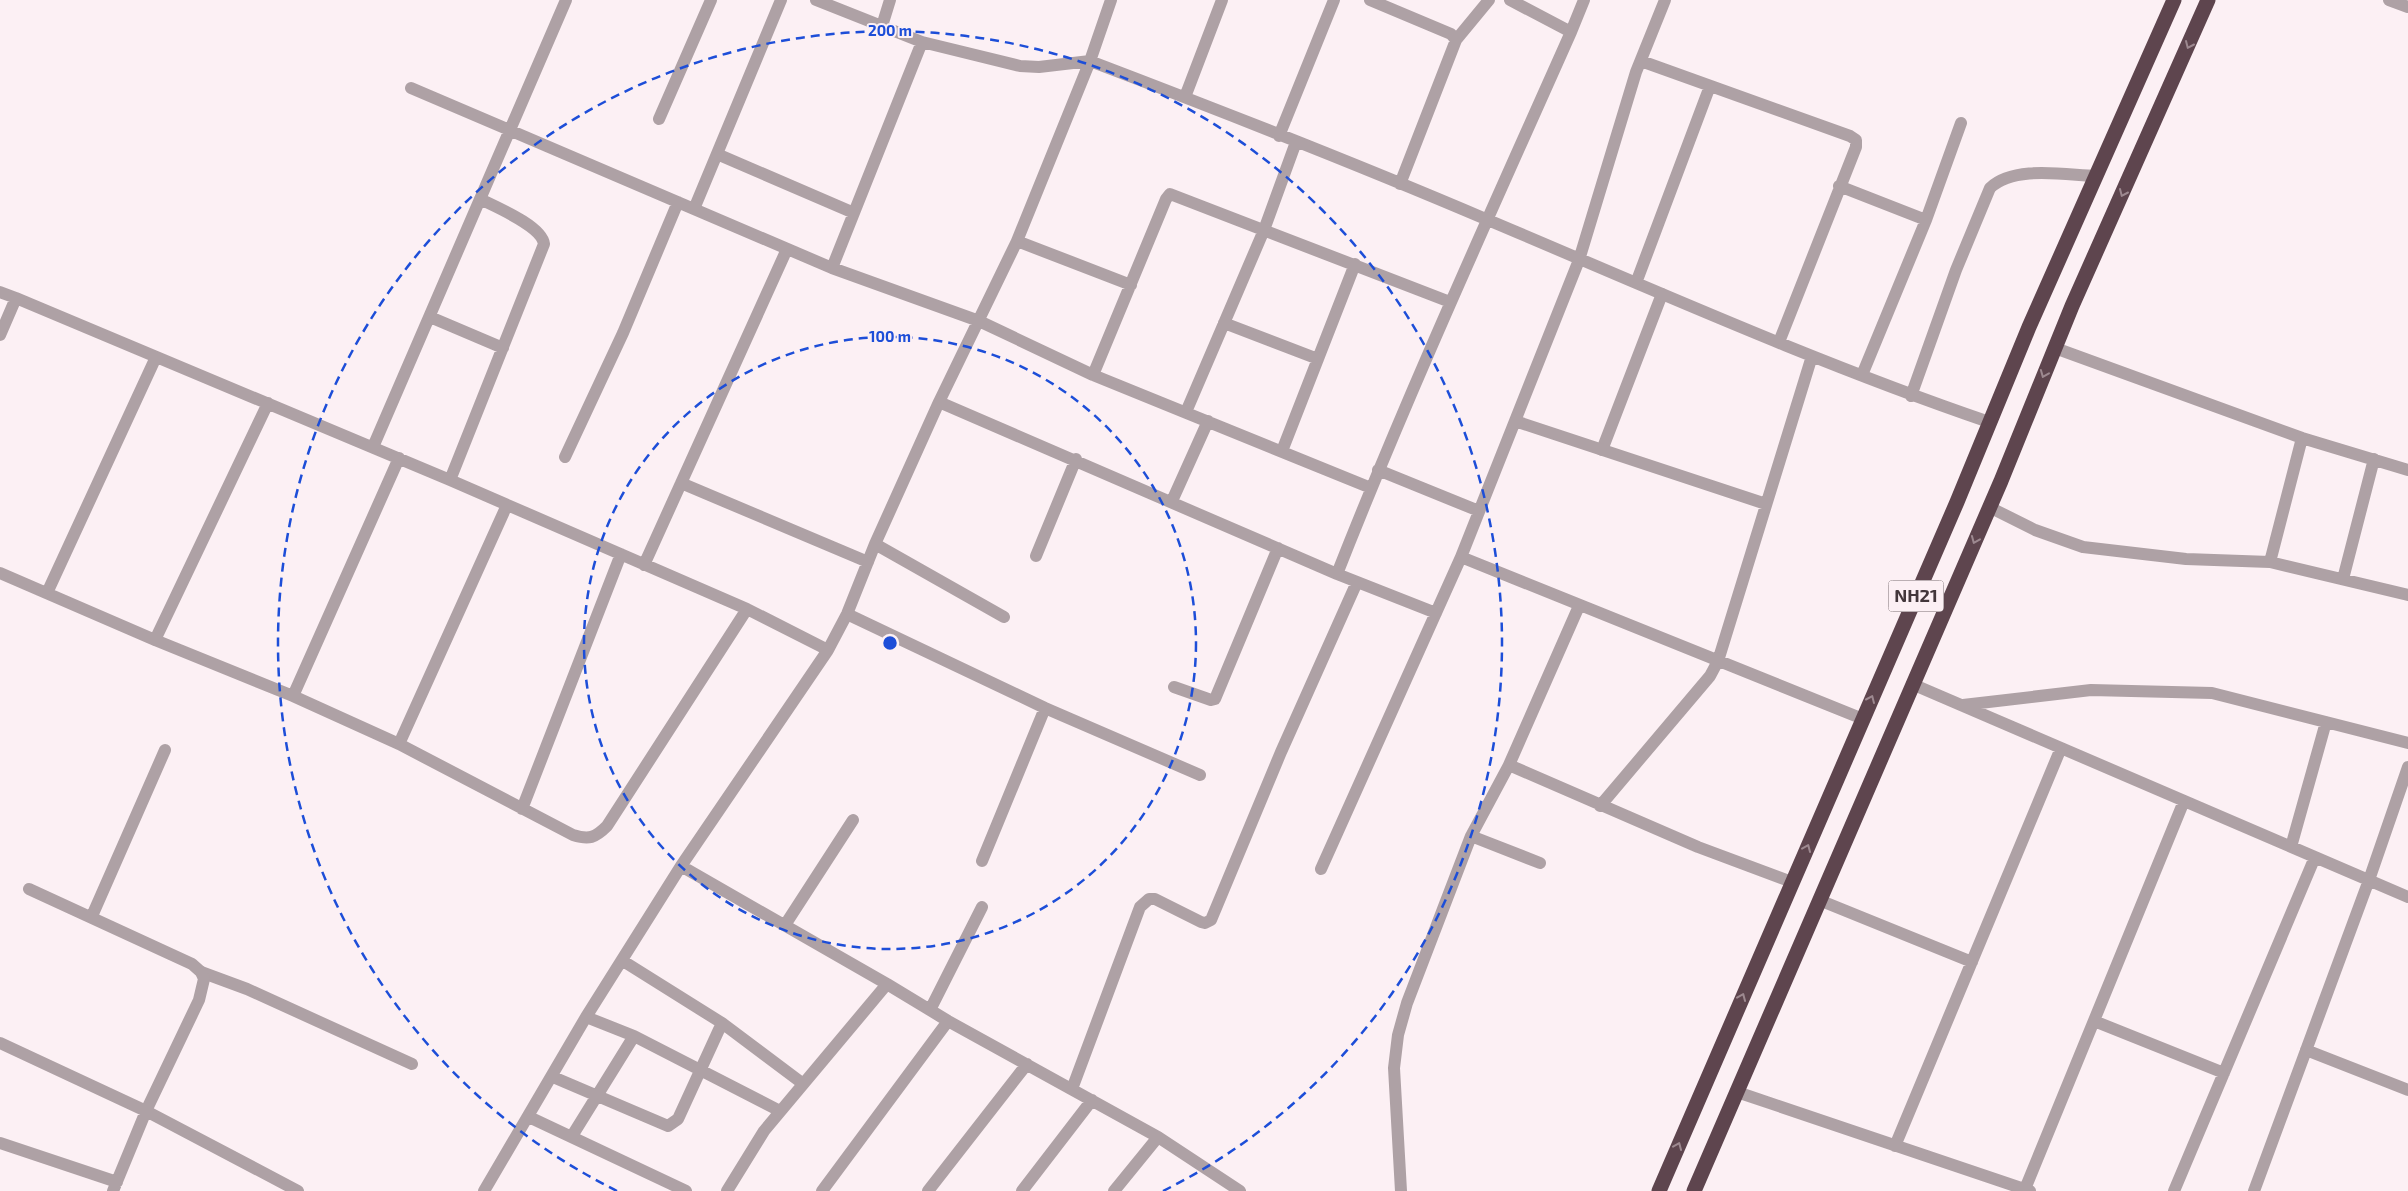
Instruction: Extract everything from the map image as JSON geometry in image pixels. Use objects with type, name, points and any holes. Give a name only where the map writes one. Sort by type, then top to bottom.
[{"type":"highway","name":"NH21","points":[[1659,1191],[2029,327],[2174,0]]},
{"type":"highway","name":"NH21","points":[[1694,1191],[1989,507],[2055,348],[2208,0]]},
{"type":"street","points":[[373,447],[566,0]]},
{"type":"street","points":[[659,119],[710,0]]},
{"type":"street","points":[[694,209],[781,0]]},
{"type":"street","points":[[816,0],[922,42],[1020,66],[1039,67],[1090,61],[1185,97],[1487,219],[1579,260],[1911,396],[1989,422]]},
{"type":"street","points":[[882,26],[890,0]]},
{"type":"street","points":[[484,1191],[553,1077],[586,1017],[623,962],[680,866],[828,650],[847,614],[874,544],[939,402],[1018,241],[1090,61],[1111,0]]},
{"type":"street","points":[[1185,97],[1222,0]]},
{"type":"street","points":[[1280,136],[1334,0]]},
{"type":"street","points":[[1370,0],[1451,34],[1456,40]]},
{"type":"street","points":[[1400,184],[1456,40],[1489,0]]},
{"type":"street","points":[[1510,0],[1572,32]]},
{"type":"street","points":[[1337,574],[1378,470],[1450,302],[1572,32],[1584,0]]},
{"type":"street","points":[[1321,869],[1461,557],[1579,260],[1636,72],[1665,0]]},
{"type":"street","points":[[2389,0],[2408,7]]},
{"type":"street","points":[[832,268],[922,42]]},
{"type":"street","points":[[1641,61],[1850,136],[1856,140],[1856,147],[1779,342]]},
{"type":"street","points":[[1636,283],[1710,86]]},
{"type":"street","points":[[411,88],[832,268],[979,321],[1093,375],[1371,488]]},
{"type":"street","points":[[1862,375],[1926,220],[1961,123]]},
{"type":"street","points":[[1186,412],[1264,230],[1296,142]]},
{"type":"street","points":[[717,154],[854,212]]},
{"type":"street","points":[[1911,396],[1956,270],[1990,188],[2009,176],[2024,174],[2096,176]]},
{"type":"street","points":[[1840,186],[1926,220]]},
{"type":"street","points":[[1093,375],[1168,194],[1355,264],[1450,302]]},
{"type":"street","points":[[450,480],[542,250],[544,239],[540,233],[527,224],[480,199]]},
{"type":"street","points":[[565,457],[623,333],[678,202]]},
{"type":"street","points":[[1018,241],[1131,285]]},
{"type":"street","points":[[644,565],[787,249]]},
{"type":"street","points":[[1282,451],[1355,264]]},
{"type":"street","points":[[0,292],[450,480],[747,609],[828,650]]},
{"type":"street","points":[[1602,450],[1662,294]]},
{"type":"street","points":[[0,335],[16,298]]},
{"type":"street","points":[[430,317],[503,348]]},
{"type":"street","points":[[1224,323],[1318,359]]},
{"type":"street","points":[[2055,348],[2302,438],[2408,470]]},
{"type":"street","points":[[1600,806],[1710,676],[1718,661],[1812,356]]},
{"type":"street","points":[[47,593],[156,357]]},
{"type":"street","points":[[939,402],[1172,501],[1337,574],[1436,613]]},
{"type":"street","points":[[155,640],[268,404]]},
{"type":"street","points":[[1515,421],[1766,504]]},
{"type":"street","points":[[1172,501],[1208,422]]},
{"type":"street","points":[[2270,562],[2302,438]]},
{"type":"street","points":[[293,696],[399,458]]},
{"type":"street","points":[[1036,556],[1076,460]]},
{"type":"street","points":[[2343,579],[2374,460]]},
{"type":"street","points":[[1378,470],[1479,511]]},
{"type":"street","points":[[682,483],[868,562]]},
{"type":"street","points":[[399,744],[507,505]]},
{"type":"street","points":[[1989,507],[2035,530],[2083,547],[2186,558],[2270,562],[2408,595]]},
{"type":"street","points":[[874,544],[1004,617]]},
{"type":"street","points":[[1174,687],[1211,700],[1215,699],[1278,548]]},
{"type":"street","points":[[522,808],[621,554]]},
{"type":"street","points":[[1461,557],[1862,719]]},
{"type":"street","points":[[0,573],[155,640],[293,696],[399,744],[573,835],[586,839],[596,836],[607,826],[747,609]]},
{"type":"street","points":[[1072,1089],[1140,907],[1149,899],[1155,899],[1201,922],[1208,923],[1211,920],[1281,752],[1357,582]]},
{"type":"street","points":[[1401,1191],[1394,1068],[1398,1035],[1407,1003],[1471,836],[1509,765],[1579,606]]},
{"type":"street","points":[[847,614],[1045,708],[1200,775]]},
{"type":"street","points":[[1912,684],[2408,897]]},
{"type":"street","points":[[1963,705],[2091,690],[2191,691],[2212,693],[2408,743]]},
{"type":"street","points":[[982,861],[1045,708]]},
{"type":"street","points":[[2292,847],[2326,722]]},
{"type":"street","points":[[1895,1146],[2061,748]]},
{"type":"street","points":[[92,916],[165,750]]},
{"type":"street","points":[[1509,765],[1698,847],[1792,882]]},
{"type":"street","points":[[2254,1191],[2369,880],[2408,767]]},
{"type":"street","points":[[1737,1092],[2028,1190],[2094,1021],[2184,801]]},
{"type":"street","points":[[785,925],[853,820]]},
{"type":"street","points":[[1471,836],[1540,864]]},
{"type":"street","points":[[2174,1191],[2316,857]]},
{"type":"street","points":[[680,866],[948,1021],[1158,1137],[1240,1191]]},
{"type":"street","points":[[29,888],[192,964],[201,972],[247,989],[412,1064]]},
{"type":"street","points":[[1819,900],[1972,962]]},
{"type":"street","points":[[930,1010],[982,907]]},
{"type":"street","points":[[623,962],[722,1023],[802,1083]]},
{"type":"street","points":[[0,1143],[115,1186],[146,1111],[200,1000],[203,988],[201,972]]},
{"type":"street","points":[[727,1191],[764,1131],[802,1083],[887,984]]},
{"type":"street","points":[[586,1017],[634,1036],[780,1111]]},
{"type":"street","points":[[822,1191],[948,1021]]},
{"type":"street","points":[[2094,1021],[2224,1073]]},
{"type":"street","points":[[553,1077],[668,1126],[678,1118],[722,1023]]},
{"type":"street","points":[[572,1136],[634,1036]]},
{"type":"street","points":[[0,1042],[146,1111],[298,1191]]},
{"type":"street","points":[[2306,1050],[2408,1090]]},
{"type":"street","points":[[928,1191],[1027,1064]]},
{"type":"street","points":[[1022,1191],[1092,1100]]},
{"type":"street","points":[[529,1117],[686,1191]]},
{"type":"street","points":[[1114,1191],[1158,1137]]}]
